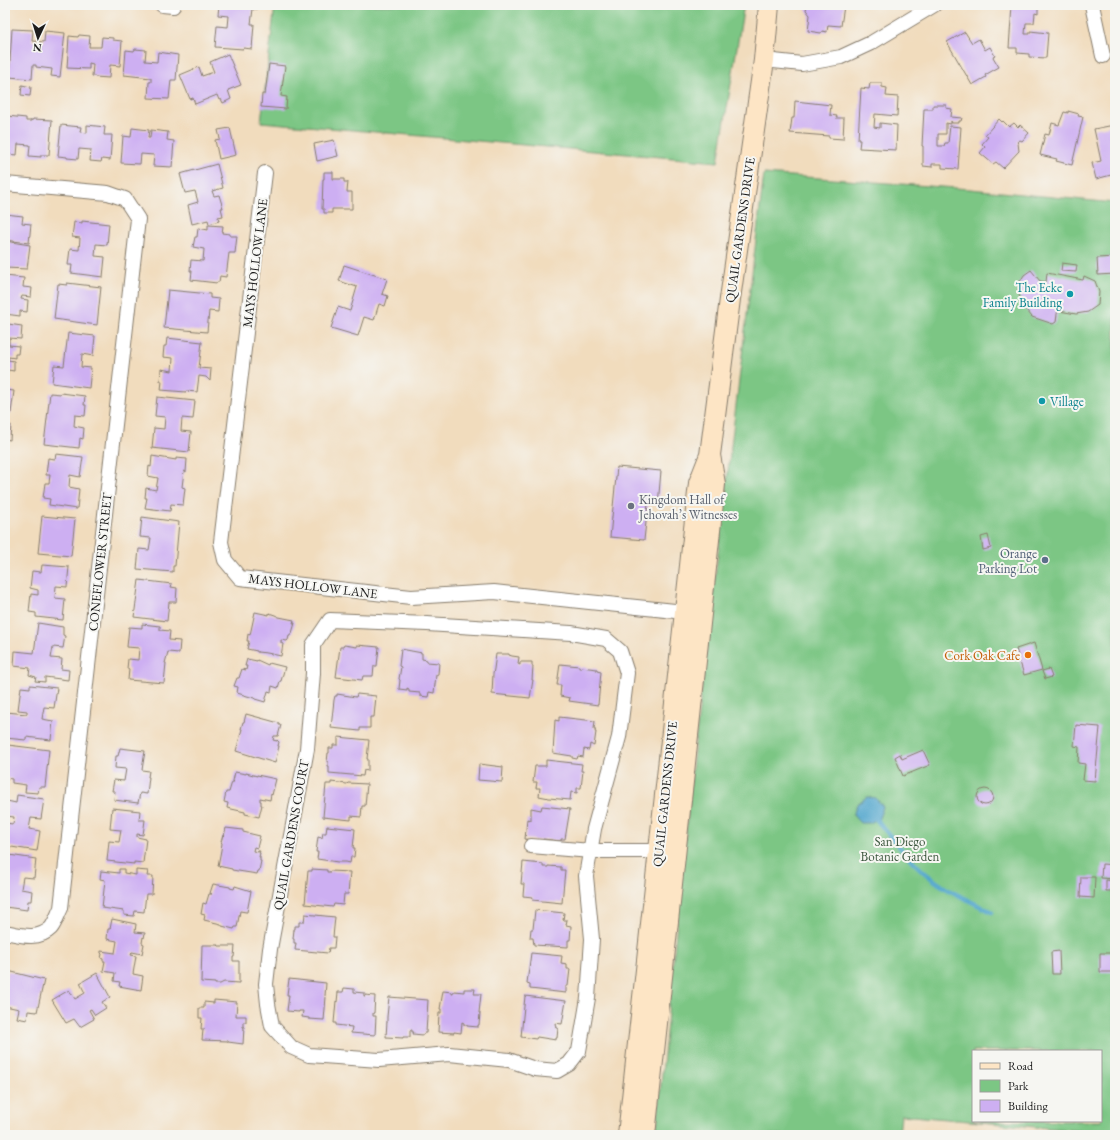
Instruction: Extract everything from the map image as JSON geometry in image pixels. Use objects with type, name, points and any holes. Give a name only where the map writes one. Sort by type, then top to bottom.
[{"type":"main road","name":"QUAIL GARDENS DRIVE","points":[[628,1135],[667,851],[693,613],[699,483],[710,455],[730,299],[764,60],[769,5]]},
{"type":"main road","name":"QUAIL GARDENS DRIVE","points":[[645,1135],[667,851]]},
{"type":"street","points":[[764,60],[802,64],[841,57],[871,43],[934,5]]},
{"type":"street","points":[[1092,5],[1103,56]]},
{"type":"street","name":"MAYS HOLLOW LANE","points":[[265,172],[221,542],[225,560],[240,578],[412,598],[494,592],[693,613]]},
{"type":"street","name":"CONEFLOWER STREET","points":[[5,184],[108,192],[125,199],[138,219],[61,908],[52,927],[43,934],[29,937],[5,932]]},
{"type":"street","name":"QUAIL GARDENS COURT","points":[[330,620],[427,624],[571,633],[606,639],[620,651],[627,673],[619,737],[594,829],[591,851],[586,876],[592,939],[588,998],[579,1051],[569,1064],[557,1071],[536,1069],[509,1060],[448,1054],[379,1060],[309,1055],[291,1047],[272,1026],[266,984],[270,949],[307,749],[313,673],[313,645],[330,620]]},
{"type":"street","points":[[531,846],[591,851],[667,851]]},
{"type":"green space","points":[[275,5],[744,5],[718,162],[261,122]]},
{"type":"green space","name":"San Diego Botanic Garden","points":[[764,174],[970,189],[1115,203],[1115,1134],[980,1122],[1102,1122],[1102,1050],[972,1050],[972,1121],[901,1115],[899,1135],[656,1135],[693,760]]},
{"type":"water","points":[[867,797],[876,798],[883,807],[879,818],[870,823],[860,823],[853,815],[857,804]]},
{"type":"building","points":[[219,5],[259,5],[258,9],[253,9],[251,24],[254,24],[252,49],[215,47],[217,26],[228,27],[229,16],[218,15]]},
{"type":"building","points":[[807,5],[844,6],[841,26],[828,25],[827,32],[822,31],[821,33],[808,31],[810,15],[806,10]]},
{"type":"building","points":[[1012,5],[1038,5],[1038,14],[1035,13],[1034,23],[1026,23],[1025,34],[1030,34],[1030,31],[1048,33],[1046,58],[1029,57],[1029,54],[1017,53],[1017,48],[1009,48]]},
{"type":"building","points":[[12,29],[33,30],[32,41],[44,42],[45,31],[65,33],[60,77],[51,76],[52,69],[36,67],[36,65],[33,65],[32,79],[9,77]]},
{"type":"building","points":[[965,32],[972,43],[979,39],[985,50],[990,47],[995,56],[993,57],[999,67],[972,85],[947,42]]},
{"type":"building","points":[[79,35],[90,36],[89,47],[101,47],[102,37],[122,41],[120,66],[110,65],[109,78],[92,76],[93,64],[89,63],[89,69],[67,68],[69,36],[78,37]]},
{"type":"building","points":[[135,49],[146,50],[145,61],[157,62],[158,52],[178,55],[176,80],[171,80],[169,99],[148,98],[149,82],[151,82],[151,78],[124,75],[126,50],[134,51]]},
{"type":"building","points":[[228,54],[241,85],[228,90],[231,99],[223,103],[221,99],[219,100],[217,95],[195,104],[193,98],[190,99],[180,75],[199,67],[202,76],[214,72],[210,62]]},
{"type":"building","points":[[269,64],[285,66],[281,96],[287,97],[286,109],[261,107],[262,94],[265,94]]},
{"type":"building","points":[[870,83],[882,83],[882,87],[887,88],[886,96],[898,97],[897,116],[875,114],[874,127],[880,128],[880,123],[897,125],[896,150],[859,148],[860,140],[858,140],[861,88],[869,89]]},
{"type":"building","points":[[22,85],[31,87],[30,96],[21,95]]},
{"type":"building","points":[[795,101],[831,105],[830,115],[837,116],[836,118],[844,118],[843,139],[829,138],[829,136],[790,133],[792,118],[794,118]]},
{"type":"building","points":[[933,105],[946,105],[946,108],[952,109],[951,117],[962,118],[959,123],[952,123],[951,121],[951,124],[946,123],[946,134],[938,134],[938,146],[944,146],[945,143],[948,143],[950,126],[961,127],[958,169],[942,168],[942,164],[932,164],[932,167],[923,166],[922,146],[924,109],[933,109]]},
{"type":"building","points":[[1068,111],[1079,114],[1078,116],[1083,117],[1072,165],[1056,161],[1057,159],[1040,155],[1045,134],[1049,135],[1052,123],[1059,125],[1064,112],[1068,113]]},
{"type":"building","points":[[7,116],[26,118],[26,121],[31,121],[33,119],[52,120],[49,155],[41,155],[41,157],[29,156],[30,145],[18,144],[17,155],[6,154],[5,127]]},
{"type":"building","points":[[999,119],[1009,127],[1014,123],[1018,127],[1020,125],[1029,133],[1022,141],[1020,140],[1017,142],[1019,151],[1003,168],[996,162],[993,164],[980,153],[985,147],[982,144],[988,137],[985,135]]},
{"type":"building","points":[[61,125],[81,127],[80,132],[87,133],[87,125],[105,127],[104,135],[112,135],[110,160],[102,159],[101,162],[90,161],[91,150],[79,149],[78,159],[58,156]]},
{"type":"building","points":[[1114,125],[1115,174],[1096,179],[1092,163],[1101,161],[1094,129]]},
{"type":"building","points":[[132,128],[149,130],[148,138],[150,138],[151,130],[168,132],[167,140],[174,141],[172,167],[153,166],[154,155],[141,154],[140,164],[121,163],[123,136],[131,137]]},
{"type":"building","points":[[230,128],[236,155],[219,159],[215,140],[220,139],[218,130]]},
{"type":"building","points":[[334,140],[338,156],[317,161],[314,144]]},
{"type":"building","points":[[217,164],[223,188],[212,191],[214,196],[219,195],[223,208],[221,208],[223,216],[218,217],[219,221],[209,224],[208,220],[192,224],[188,205],[198,202],[195,191],[185,193],[180,174]]},
{"type":"building","points":[[324,172],[333,172],[333,179],[344,179],[344,182],[348,182],[347,192],[352,192],[352,209],[332,209],[332,213],[324,213],[324,209],[322,209]]},
{"type":"building","points":[[5,214],[23,216],[22,223],[31,224],[29,243],[5,240]]},
{"type":"building","points":[[82,221],[109,224],[107,245],[96,244],[95,256],[105,257],[103,277],[71,273],[72,265],[68,265],[70,249],[79,250],[80,238],[72,237],[74,222],[82,223]]},
{"type":"building","points":[[208,225],[223,226],[222,233],[230,234],[230,236],[237,236],[235,253],[229,253],[226,277],[220,276],[219,282],[217,283],[191,280],[191,260],[203,261],[204,249],[193,247],[195,237],[197,237],[198,228],[208,230]]},
{"type":"building","points":[[5,241],[30,245],[27,269],[5,268]]},
{"type":"building","points":[[1115,257],[1115,274],[1098,275],[1097,258]]},
{"type":"building","points":[[1062,263],[1077,265],[1076,272],[1061,271]]},
{"type":"building","points":[[344,265],[387,279],[382,294],[388,296],[385,306],[379,304],[374,320],[364,317],[358,336],[331,328],[338,307],[350,311],[357,287],[339,281]]},
{"type":"building","name":"The Ecke Family Building","points":[[1031,270],[1040,281],[1046,282],[1047,273],[1083,280],[1084,276],[1095,281],[1099,292],[1098,305],[1088,312],[1076,314],[1059,311],[1059,307],[1056,322],[1053,324],[1032,317],[1022,305],[1018,291],[1019,283],[1024,275]]},
{"type":"building","points":[[5,276],[24,278],[23,287],[32,288],[31,297],[22,296],[21,299],[28,300],[27,312],[20,311],[20,316],[5,314]]},
{"type":"building","points":[[67,283],[101,287],[97,325],[54,319],[58,284],[67,285]]},
{"type":"building","points":[[168,290],[210,294],[210,298],[219,299],[218,312],[209,311],[207,332],[164,328]]},
{"type":"building","points":[[5,325],[22,326],[21,339],[9,338],[9,345],[19,346],[18,354],[15,354],[15,358],[9,357],[8,360],[14,361],[14,371],[8,370],[7,378],[5,378]]},
{"type":"building","points":[[68,333],[95,336],[93,356],[82,354],[81,367],[91,368],[89,388],[52,383],[54,365],[64,366]]},
{"type":"building","points":[[167,338],[202,342],[199,368],[211,369],[210,381],[206,377],[199,376],[197,392],[161,390],[161,369],[172,371],[173,358],[163,357],[164,346],[166,346]]},
{"type":"building","points":[[5,390],[14,391],[11,413],[5,413]]},
{"type":"building","points":[[50,393],[85,396],[85,416],[75,415],[74,426],[84,428],[83,439],[80,438],[79,448],[44,444]]},
{"type":"building","points":[[157,397],[195,401],[193,419],[182,418],[181,431],[191,432],[189,452],[152,448],[154,428],[164,429],[165,417],[155,416]]},
{"type":"building","points":[[5,424],[11,425],[10,440],[5,439]]},
{"type":"building","points":[[56,454],[83,457],[80,477],[70,475],[69,487],[79,489],[77,509],[49,505],[50,499],[43,498],[45,483],[49,483],[50,475],[46,475],[48,458],[55,459]]},
{"type":"building","points":[[152,456],[176,460],[176,458],[187,459],[186,472],[184,471],[182,487],[185,488],[183,505],[171,504],[170,511],[145,508],[147,498],[145,498],[146,488],[156,490],[158,478],[148,476]]},
{"type":"building","points":[[617,467],[661,471],[658,505],[648,504],[644,540],[610,537]]},
{"type":"building","points":[[42,516],[75,519],[71,556],[38,553]]},
{"type":"building","points":[[142,517],[179,522],[175,566],[173,566],[173,572],[137,569],[139,549],[149,550],[151,538],[140,537]]},
{"type":"building","points":[[988,535],[991,548],[983,550],[981,537]]},
{"type":"building","points":[[42,565],[69,567],[67,587],[56,586],[55,598],[65,599],[63,620],[36,617],[36,613],[29,612],[31,594],[38,595],[38,590],[30,588],[32,571],[41,572]]},
{"type":"building","points":[[139,580],[172,584],[171,587],[177,588],[176,602],[169,602],[167,621],[134,617]]},
{"type":"building","points":[[255,612],[269,615],[269,613],[294,620],[293,623],[295,623],[292,633],[288,640],[281,640],[281,643],[283,644],[281,656],[247,649],[249,641],[247,641],[248,634],[250,635]]},
{"type":"building","points":[[38,623],[63,627],[63,635],[65,636],[63,648],[53,647],[51,658],[62,659],[61,669],[69,670],[68,680],[45,677],[45,682],[35,681],[36,677],[29,675],[30,668],[14,666],[15,651],[34,653]]},
{"type":"building","points":[[142,624],[160,626],[160,630],[170,631],[169,640],[180,641],[179,653],[168,652],[165,663],[164,683],[128,680],[128,659],[138,660],[139,648],[127,647],[129,627],[142,628]]},
{"type":"building","name":"Cork Oak Cafe","points":[[1034,643],[1042,670],[1024,675],[1016,649]]},
{"type":"building","points":[[344,645],[357,647],[357,645],[379,647],[377,666],[374,666],[373,676],[363,676],[362,680],[336,677],[340,647],[343,647]]},
{"type":"building","points":[[401,649],[422,653],[422,659],[427,660],[427,662],[439,663],[434,693],[429,692],[428,697],[420,696],[420,693],[409,692],[409,689],[407,688],[407,690],[399,689]]},
{"type":"building","points":[[496,654],[509,654],[519,657],[518,664],[520,665],[520,662],[532,662],[533,680],[530,698],[492,694]]},
{"type":"building","points":[[247,659],[257,660],[268,665],[269,663],[285,667],[278,688],[272,686],[271,692],[268,691],[265,702],[237,693],[238,687],[234,686],[242,669],[246,670],[247,666],[245,666]]},
{"type":"building","points":[[560,664],[579,666],[579,668],[597,669],[597,671],[601,672],[598,705],[569,701],[570,698],[560,696],[561,685],[557,685]]},
{"type":"building","points":[[1049,669],[1052,677],[1045,679],[1042,671]]},
{"type":"building","points":[[30,685],[57,688],[54,708],[44,707],[42,719],[53,721],[51,740],[26,737],[26,740],[5,738],[6,712],[27,714],[27,711],[18,710],[21,687],[30,688]]},
{"type":"building","points":[[337,694],[356,697],[357,694],[376,696],[374,717],[370,717],[370,728],[360,728],[360,731],[331,728],[334,700]]},
{"type":"building","points":[[246,714],[279,723],[279,725],[281,725],[278,736],[274,736],[273,740],[277,740],[279,742],[275,763],[236,751]]},
{"type":"building","points":[[559,717],[595,721],[594,729],[596,729],[596,732],[594,746],[590,744],[589,750],[584,749],[583,757],[578,756],[577,759],[572,758],[572,756],[553,753],[555,720],[559,721]]},
{"type":"building","points":[[1076,725],[1100,727],[1095,781],[1083,780],[1085,764],[1078,763],[1079,747],[1074,746]]},
{"type":"building","points":[[338,737],[369,740],[367,759],[368,771],[364,770],[363,776],[329,773],[329,766],[327,762],[329,748],[333,748],[333,745],[338,745]]},
{"type":"building","points":[[8,745],[49,750],[45,787],[39,787],[38,793],[25,792],[26,785],[12,783],[12,779],[5,778]]},
{"type":"building","points":[[120,748],[145,751],[142,770],[149,771],[147,794],[140,793],[138,803],[114,800],[115,791],[112,791],[114,780],[124,781],[126,769],[115,768],[116,756],[118,756]]},
{"type":"building","points":[[923,750],[930,765],[903,776],[895,757],[900,754],[902,759]]},
{"type":"building","points":[[546,760],[582,764],[581,771],[583,771],[581,788],[577,788],[577,793],[571,792],[570,800],[539,796],[540,788],[536,788],[537,782],[533,782],[535,766],[546,766]]},
{"type":"building","points":[[479,764],[503,767],[502,782],[478,780]]},
{"type":"building","points":[[235,772],[276,779],[270,800],[260,798],[262,805],[259,817],[227,808],[228,803],[224,802],[226,792],[229,792],[232,782],[234,782]]},
{"type":"building","points":[[331,782],[367,784],[365,806],[362,806],[361,817],[351,816],[351,820],[323,817],[326,784],[331,784]]},
{"type":"building","points":[[985,789],[992,794],[993,797],[988,804],[985,805],[978,800],[977,797],[982,790]]},
{"type":"building","points":[[17,795],[44,799],[41,819],[31,818],[29,829],[40,831],[37,851],[5,846],[5,823],[13,824],[14,817],[6,816],[7,801],[16,803]]},
{"type":"building","points":[[542,806],[570,809],[565,839],[561,839],[561,841],[543,839],[543,841],[525,839],[527,819],[531,820],[531,808],[541,810]]},
{"type":"building","points":[[112,808],[140,811],[139,820],[145,820],[143,835],[137,834],[137,837],[146,839],[143,863],[134,862],[134,864],[107,861],[109,841],[119,842],[121,830],[110,829]]},
{"type":"building","points":[[327,826],[355,829],[353,848],[355,848],[354,857],[351,857],[350,863],[317,859],[318,852],[316,852],[318,837],[322,838],[323,833],[326,833]]},
{"type":"building","points":[[226,828],[243,830],[243,832],[260,836],[257,848],[254,847],[253,851],[260,851],[259,857],[261,861],[257,874],[218,866],[221,842]]},
{"type":"building","points":[[9,855],[36,859],[34,878],[23,877],[21,889],[32,891],[31,901],[28,901],[27,910],[5,907],[5,856]]},
{"type":"building","points":[[523,862],[543,864],[543,867],[561,867],[561,870],[565,870],[562,903],[532,900],[533,897],[523,896],[524,884],[521,884]]},
{"type":"building","points":[[1102,864],[1115,865],[1115,879],[1101,878]]},
{"type":"building","points":[[119,869],[124,869],[124,873],[136,875],[136,870],[148,871],[147,876],[153,876],[152,894],[146,894],[144,912],[135,911],[134,916],[124,915],[124,911],[102,908],[105,880],[100,879],[101,871],[119,873]]},
{"type":"building","points":[[312,869],[327,870],[327,872],[350,872],[348,894],[344,894],[343,905],[334,904],[333,907],[305,904],[308,871],[312,871]]},
{"type":"building","points":[[1081,877],[1095,877],[1094,898],[1080,897]]},
{"type":"building","points":[[1106,880],[1115,881],[1115,891],[1106,891]]},
{"type":"building","points":[[213,884],[234,889],[235,886],[251,891],[247,912],[240,911],[237,927],[234,929],[204,920],[205,915],[201,914],[203,903],[206,904],[209,894],[212,894],[210,893]]},
{"type":"building","points":[[535,910],[564,913],[563,920],[567,920],[566,925],[571,926],[568,947],[534,945],[533,938],[530,938],[531,929],[533,929]]},
{"type":"building","points":[[305,914],[335,917],[333,937],[335,937],[334,948],[329,948],[328,953],[295,950],[296,943],[294,943],[293,939],[294,929],[295,926],[299,926],[299,922],[304,922]]},
{"type":"building","points":[[112,919],[136,924],[135,932],[145,933],[142,943],[144,944],[142,954],[132,952],[131,955],[136,956],[133,974],[143,976],[141,990],[119,986],[120,982],[114,981],[115,973],[103,971],[105,961],[101,958],[101,951],[115,953],[117,941],[107,939],[108,929],[110,929]]},
{"type":"building","points":[[202,945],[235,946],[233,961],[239,961],[239,983],[224,982],[215,984],[201,982]]},
{"type":"building","points":[[1059,951],[1060,974],[1052,974],[1051,952]]},
{"type":"building","points":[[531,953],[562,956],[561,963],[567,964],[567,969],[570,969],[566,993],[530,989],[530,984],[527,983]]},
{"type":"building","points":[[1100,953],[1114,953],[1113,972],[1100,972]]},
{"type":"building","points":[[8,971],[44,980],[37,1012],[28,1011],[27,1020],[17,1018],[19,1009],[5,1006],[5,985]]},
{"type":"building","points":[[97,973],[110,997],[102,1002],[106,1008],[95,1015],[91,1009],[89,1010],[94,1019],[80,1027],[74,1019],[66,1023],[52,1000],[69,990],[75,999],[85,993],[80,983]]},
{"type":"building","points":[[289,979],[326,983],[324,1020],[302,1017],[303,1011],[287,1011]]},
{"type":"building","points":[[344,988],[354,989],[354,992],[364,993],[364,996],[375,996],[373,1016],[376,1016],[375,1035],[351,1033],[352,1027],[336,1025],[336,1023],[334,1023],[338,992],[343,992]]},
{"type":"building","points":[[464,989],[475,989],[474,994],[481,994],[478,1027],[467,1026],[462,1022],[461,1033],[438,1032],[439,1013],[441,1013],[440,1009],[443,991],[452,992],[453,994],[454,991],[464,992]]},
{"type":"building","points":[[525,996],[566,1001],[562,1024],[555,1023],[556,1028],[558,1028],[556,1040],[537,1037],[536,1039],[521,1037]]},
{"type":"building","points":[[389,997],[428,1000],[426,1033],[423,1035],[413,1034],[414,1032],[410,1030],[410,1037],[386,1037]]},
{"type":"building","points":[[214,1000],[237,1002],[236,1016],[246,1016],[246,1022],[243,1022],[243,1044],[228,1041],[202,1040],[203,1030],[205,1029],[201,1029],[202,1018],[199,1018],[199,1008],[204,1008],[204,1002],[214,1003]]},
{"type":"waterway","points":[[876,819],[906,854],[923,871],[953,893],[992,912]]},
{"type":"place","name":"The Ecke Family Building","points":[[1070,294]]},
{"type":"place","name":"Village","points":[[1042,401]]},
{"type":"place","name":"Kingdom Hall of Jehovah’s Witnesses","points":[[631,506]]},
{"type":"place","name":"Orange Parking Lot","points":[[1045,560]]},
{"type":"place","name":"Cork Oak Cafe","points":[[1028,655]]}]
